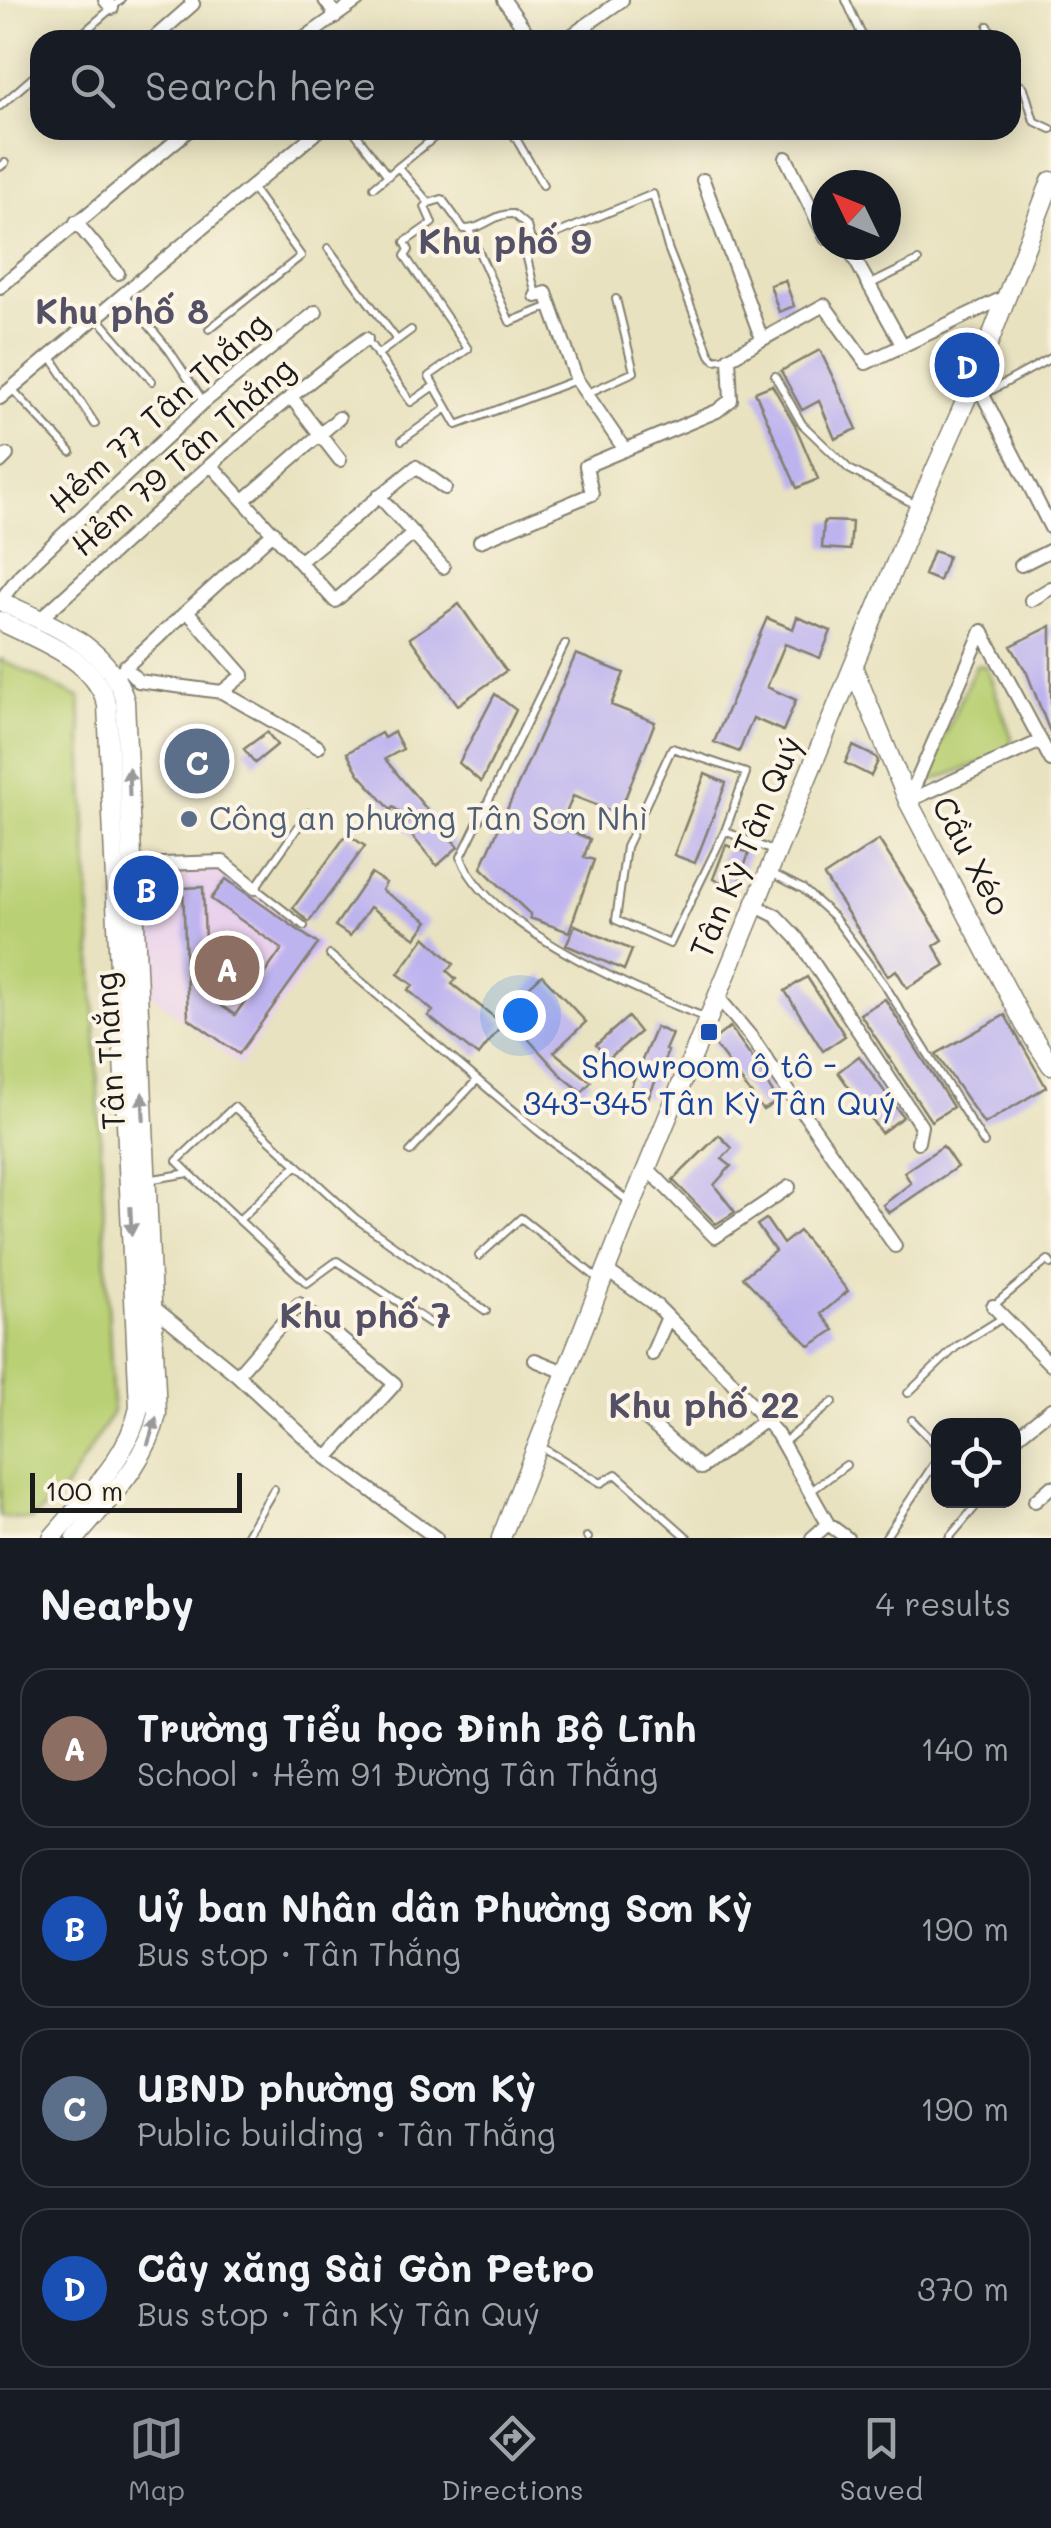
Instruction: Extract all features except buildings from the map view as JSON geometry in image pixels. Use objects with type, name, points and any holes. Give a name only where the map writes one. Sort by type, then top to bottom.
[{"type":"street","points":[[163,30],[193,4],[191,0]]},
{"type":"street","points":[[325,0],[335,14]]},
{"type":"street","points":[[317,30],[358,0]]},
{"type":"street","points":[[504,0],[525,30]]},
{"type":"street","points":[[579,30],[622,0]]},
{"type":"street","points":[[0,287],[178,140]]},
{"type":"street","points":[[6,393],[306,140]]},
{"type":"street","points":[[786,158],[811,208]]},
{"type":"street","points":[[703,180],[761,337]]},
{"type":"street","name":"Tân Kỳ Tân Quý","points":[[501,1538],[632,1204],[919,506],[978,390],[1004,298],[1051,181]]},
{"type":"street","points":[[76,222],[118,273]]},
{"type":"street","points":[[855,260],[903,346]]},
{"type":"street","points":[[536,296],[546,294],[577,380],[625,450]]},
{"type":"street","points":[[480,541],[592,494],[586,466],[717,412],[731,400],[728,358],[824,304],[866,362],[1004,298]]},
{"type":"street","name":"Hẻm 77 Tân Thắng","points":[[0,601],[22,574],[204,402],[316,312]]},
{"type":"street","name":"Hẻm 79 Tân Thắng","points":[[35,629],[212,466],[366,338]]},
{"type":"street","points":[[978,390],[1051,528]]},
{"type":"street","points":[[291,398],[340,460]]},
{"type":"street","points":[[244,500],[339,418]]},
{"type":"street","points":[[212,466],[335,602],[414,533]]},
{"type":"street","points":[[300,561],[416,466],[445,488]]},
{"type":"street","points":[[379,496],[443,567]]},
{"type":"street","points":[[114,677],[274,532]]},
{"type":"street","points":[[1021,565],[1051,550]]},
{"type":"street","points":[[1031,600],[1051,588]]},
{"type":"street","points":[[0,601],[72,658],[114,677],[222,692],[318,747]]},
{"type":"street","points":[[187,611],[243,675],[222,692]]},
{"type":"street","points":[[0,621],[35,629]]},
{"type":"street","points":[[908,801],[982,631],[1051,760]]},
{"type":"street","name":"Cầu Xéo","points":[[854,667],[908,801],[1025,1024],[1051,1065]]},
{"type":"street","name":"Tân Thắng","points":[[76,1538],[144,1454],[157,1414],[125,701],[114,677]]},
{"type":"street","name":"Tân Thắng","points":[[52,1538],[122,1452],[140,1408],[107,705],[114,677]]},
{"type":"street","points":[[908,801],[1041,741]]},
{"type":"street","points":[[132,866],[222,862],[255,888]]},
{"type":"street","points":[[754,905],[776,916],[797,938],[921,1126],[918,1142]]},
{"type":"street","points":[[717,996],[752,1038],[895,1246]]},
{"type":"street","points":[[647,1168],[715,1237],[788,1186]]},
{"type":"street","points":[[604,1276],[668,1317],[765,1420],[783,1443],[828,1524],[846,1538]]},
{"type":"street","points":[[237,1375],[300,1304],[394,1384],[327,1458]]},
{"type":"street","points":[[151,1305],[237,1375],[327,1458],[436,1538]]},
{"type":"street","points":[[993,1306],[1051,1365]]},
{"type":"street","points":[[652,1354],[668,1317]]},
{"type":"street","points":[[534,1360],[567,1373]]},
{"type":"street","points":[[1021,1433],[1051,1409]]},
{"type":"street","points":[[637,1410],[701,1468],[765,1420]]},
{"type":"street","points":[[1035,1501],[1051,1487]]},
{"type":"street","points":[[812,1538],[828,1524]]},
{"type":"lane","points":[[846,0],[860,30]]},
{"type":"lane","points":[[85,30],[112,3]]},
{"type":"lane","points":[[988,26],[990,30]]},
{"type":"lane","points":[[0,106],[30,80]]},
{"type":"lane","points":[[1021,85],[1034,121],[1051,129]]},
{"type":"lane","points":[[361,140],[388,176]]},
{"type":"lane","points":[[374,187],[431,140]]},
{"type":"lane","points":[[517,140],[543,185]]},
{"type":"lane","points":[[398,167],[429,204]]},
{"type":"lane","points":[[209,329],[301,256],[251,187]]},
{"type":"lane","points":[[536,296],[526,254],[532,244],[653,194],[668,248],[710,355],[715,360],[728,358]]},
{"type":"lane","points":[[551,306],[510,322],[470,230],[459,225],[442,199],[425,206],[432,223],[405,242],[405,256],[468,349],[429,376],[457,425],[577,380]]},
{"type":"lane","points":[[470,230],[509,214],[527,226],[532,244]]},
{"type":"lane","points":[[328,248],[398,340]]},
{"type":"lane","points":[[868,286],[918,261]]},
{"type":"lane","points":[[124,294],[170,350],[204,402]]},
{"type":"lane","points":[[587,394],[634,372],[616,299]]},
{"type":"lane","points":[[97,317],[152,382]]},
{"type":"lane","points":[[377,354],[411,330]]},
{"type":"lane","points":[[366,338],[411,402],[434,386]]},
{"type":"lane","points":[[50,356],[95,424]]},
{"type":"lane","points":[[978,390],[1051,358]]},
{"type":"lane","points":[[775,376],[802,424],[849,470],[919,506]]},
{"type":"lane","points":[[6,393],[71,452]]},
{"type":"lane","points":[[402,440],[447,408]]},
{"type":"lane","points":[[564,644],[461,857],[464,868],[476,886],[537,936],[642,993],[708,1019]]},
{"type":"lane","points":[[672,748],[746,773],[725,831],[670,944],[616,920],[626,847],[672,748]]},
{"type":"lane","points":[[304,926],[255,888],[308,812]]},
{"type":"lane","points":[[725,831],[776,852]]},
{"type":"lane","points":[[768,872],[803,889],[833,916],[884,984],[984,1143]]},
{"type":"lane","points":[[330,955],[632,1204]]},
{"type":"lane","points":[[410,1152],[477,1080]]},
{"type":"lane","points":[[430,1323],[338,1261],[307,1282],[177,1161],[234,1106],[356,1218],[486,1312]]},
{"type":"lane","points":[[239,1220],[296,1166]]},
{"type":"lane","points":[[146,1180],[189,1173]]},
{"type":"lane","points":[[479,1256],[521,1218],[604,1276]]},
{"type":"lane","points":[[993,1306],[1048,1260],[1051,1264]]},
{"type":"lane","points":[[908,1393],[956,1346],[1004,1317]]},
{"type":"lane","points":[[783,1443],[833,1402]]},
{"type":"lane","points":[[912,1420],[931,1439]]},
{"type":"lane","points":[[539,1446],[601,1484],[616,1474],[688,1538]]},
{"type":"lane","points":[[812,1491],[846,1465]]},
{"type":"lane","points":[[885,1538],[931,1469]]},
{"type":"lane","points":[[245,1538],[274,1489]]},
{"type":"lane","points":[[949,1538],[974,1508]]},
{"type":"shaded area","points":[[217,863],[323,944],[240,1066],[149,992],[141,871]]},
{"type":"green space","points":[[0,659],[80,698],[113,1412],[64,1491],[31,1520],[0,1517]]},
{"type":"green space","points":[[976,665],[986,666],[1012,738],[1009,753],[931,781],[926,776]]},
{"type":"place","name":"Cây xăng Sài Gòn Petro","points":[[967,365]]},
{"type":"place","name":"UBND phường Sơn Kỳ","points":[[197,761]]},
{"type":"place","name":"Công an phường Tân Sơn Nhì","points":[[189,819]]},
{"type":"place","name":"Uỷ ban Nhân dân Phường Sơn Kỳ","points":[[146,888]]},
{"type":"place","name":"Trường Tiểu học Đinh Bộ Lĩnh","points":[[227,968]]},
{"type":"place","name":"Showroom ô tô - 343-345 Tân Kỳ Tân Quý","points":[[709,1032]]},
{"type":"district","name":"Khu phố 9","points":[[505,242]]},
{"type":"district","name":"Khu phố 8","points":[[122,312]]},
{"type":"district","name":"Khu phố 7","points":[[365,1316]]},
{"type":"district","name":"Khu phố 22","points":[[704,1406]]}]
